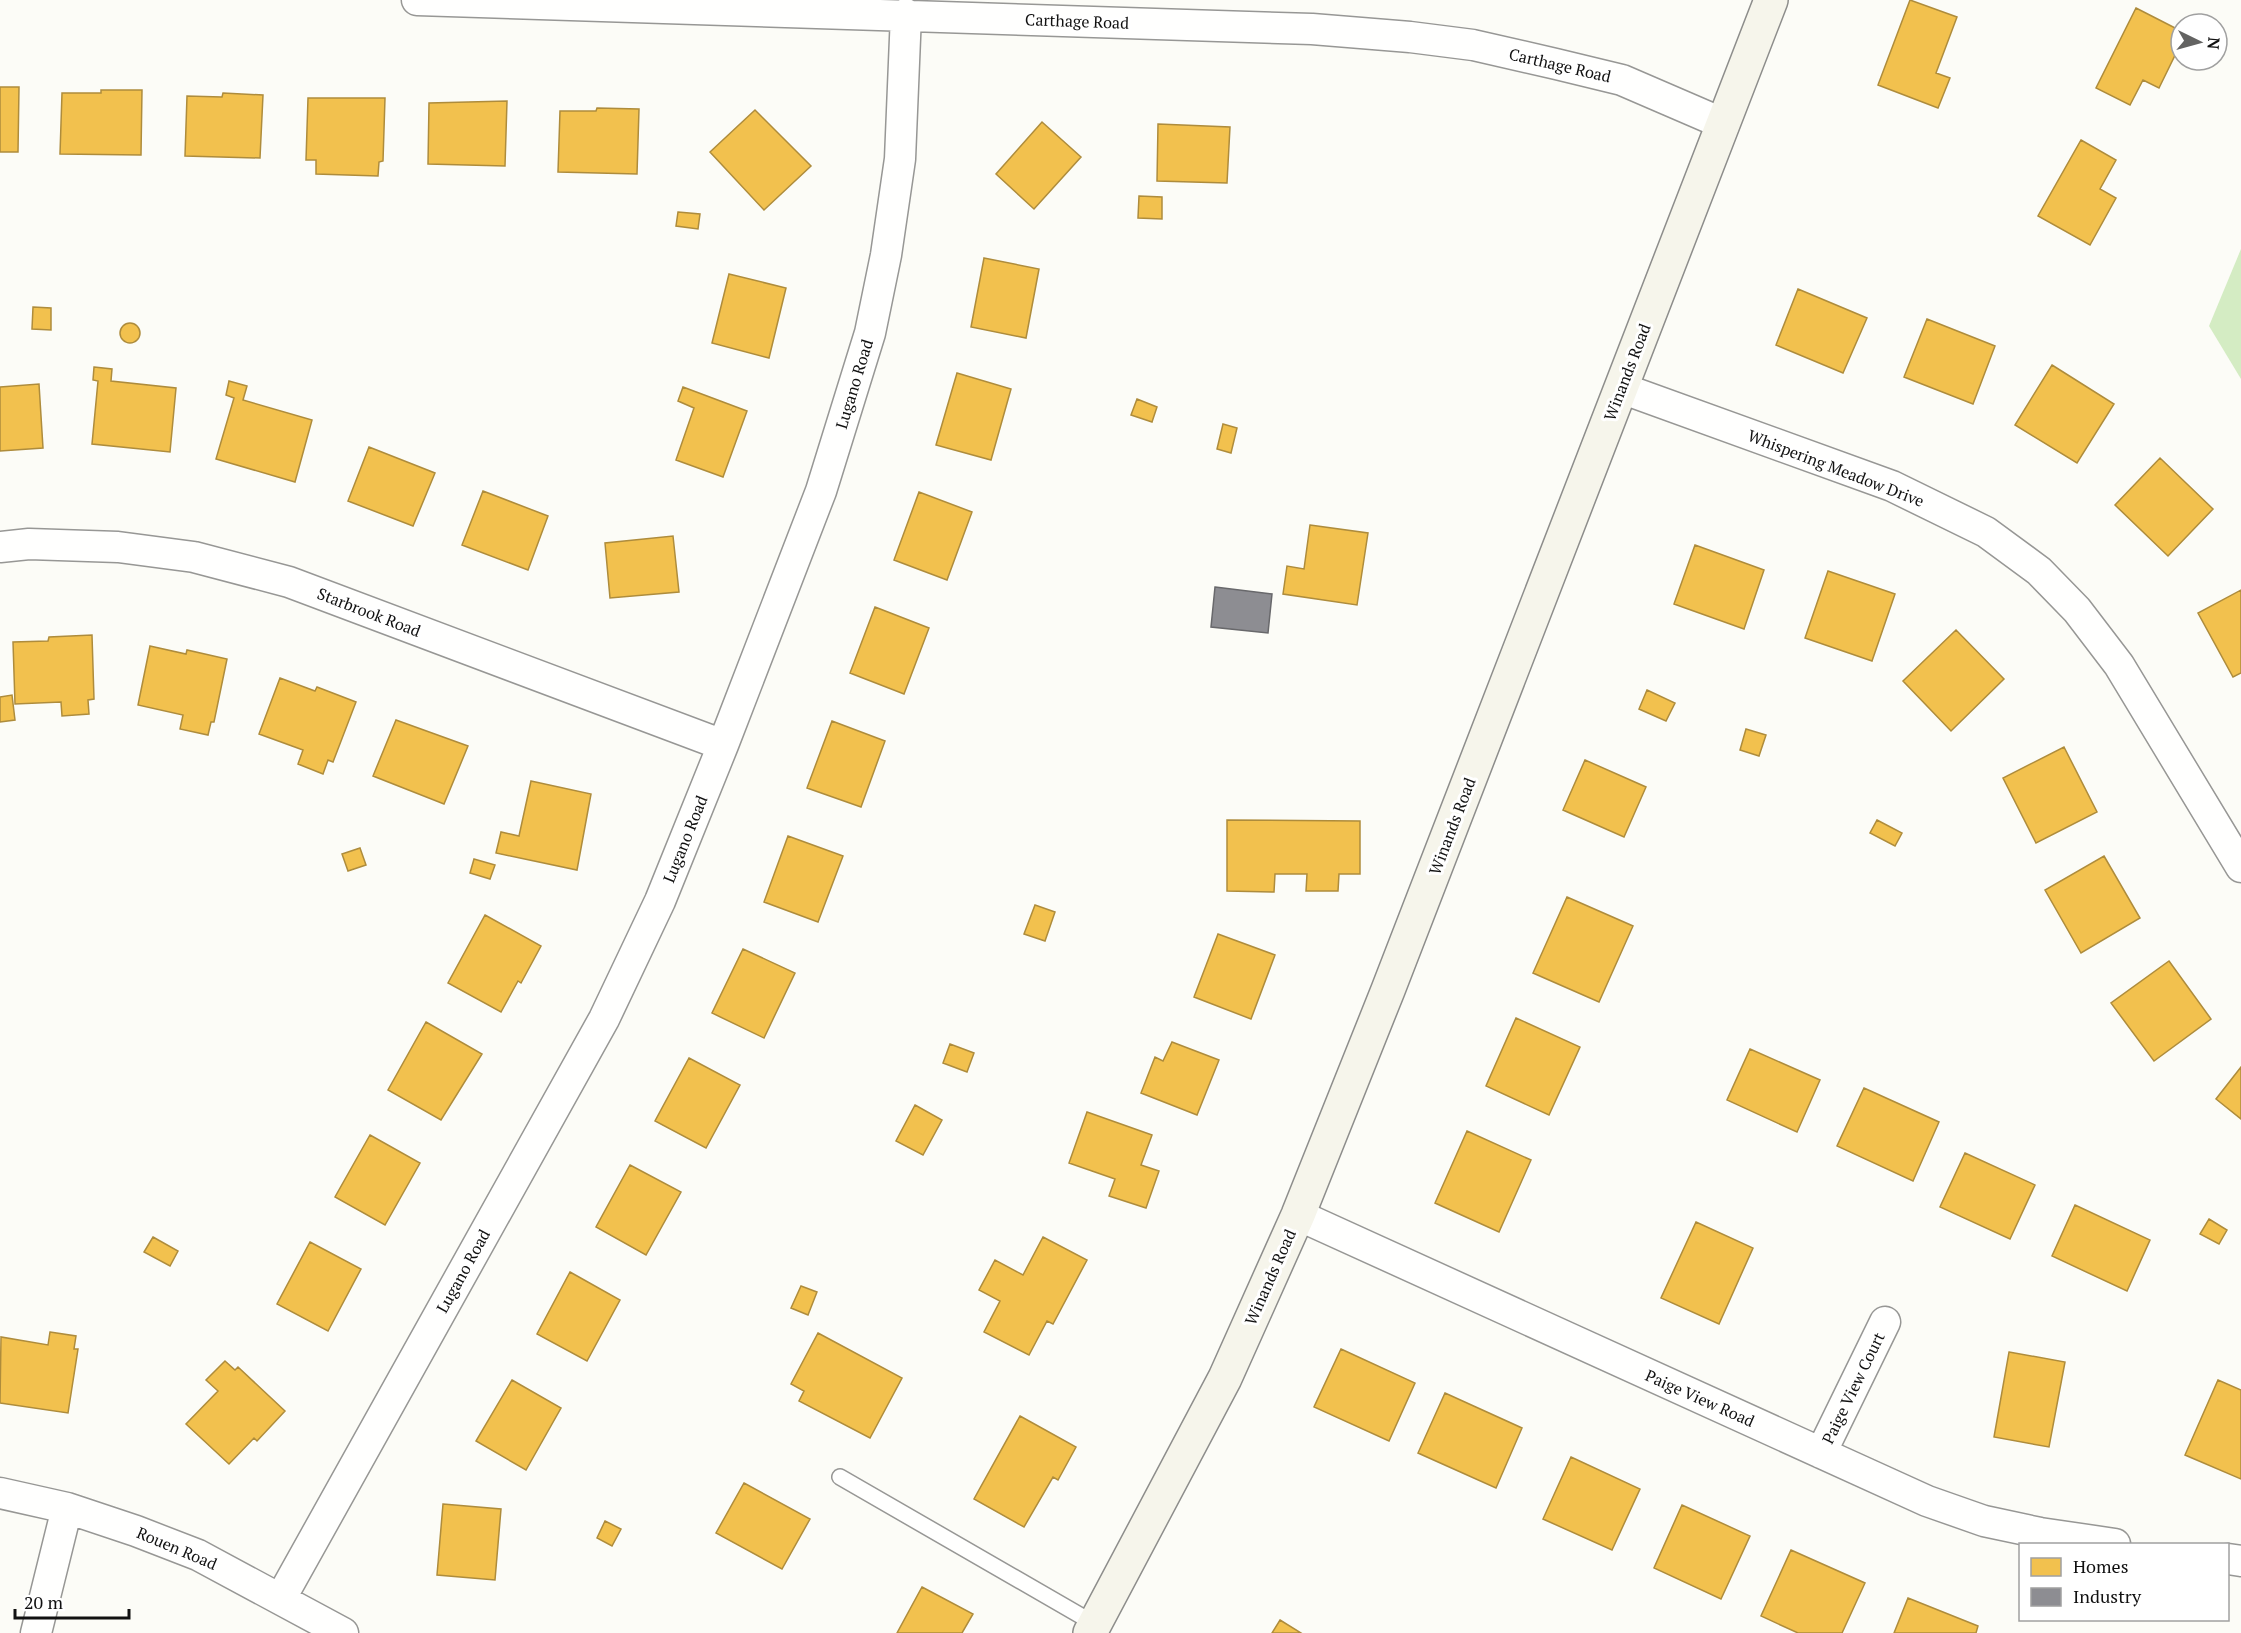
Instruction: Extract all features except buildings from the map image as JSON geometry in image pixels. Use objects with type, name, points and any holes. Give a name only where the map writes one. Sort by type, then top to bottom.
[{"type":"street","name":"Carthage Road","points":[[417,0],[1312,29],[1410,37],[1473,45],[1622,80],[1724,124]]},
{"type":"street","name":"Winands Road","points":[[1093,1629],[1225,1378],[1298,1215],[1393,979],[1771,0]]},
{"type":"street","name":"Lugano Road","points":[[280,1598],[604,1019],[660,901],[723,745],[820,490],[870,333],[886,255],[900,159],[906,15]]},
{"type":"street","name":"Whispering Meadow Drive","points":[[1621,388],[1892,486],[1986,532],[2039,571],[2077,610],[2119,665],[2241,867]]},
{"type":"street","name":"Starbrook Road","points":[[0,547],[29,544],[118,546],[194,557],[289,582],[723,745]]},
{"type":"street","name":"Paige View Road","points":[[1298,1215],[1927,1502],[1984,1521],[2102,1543]]},
{"type":"street","name":"Paige View Court","points":[[1821,1453],[1886,1322]]},
{"type":"street","name":"Rouen Road","points":[[0,1493],[67,1508],[198,1555],[343,1633]]},
{"type":"street","points":[[36,1633],[67,1508]]},
{"type":"lane","points":[[840,1477],[1093,1629]]},
{"type":"green space","points":[[2241,249],[2241,379],[2209,326]]}]
